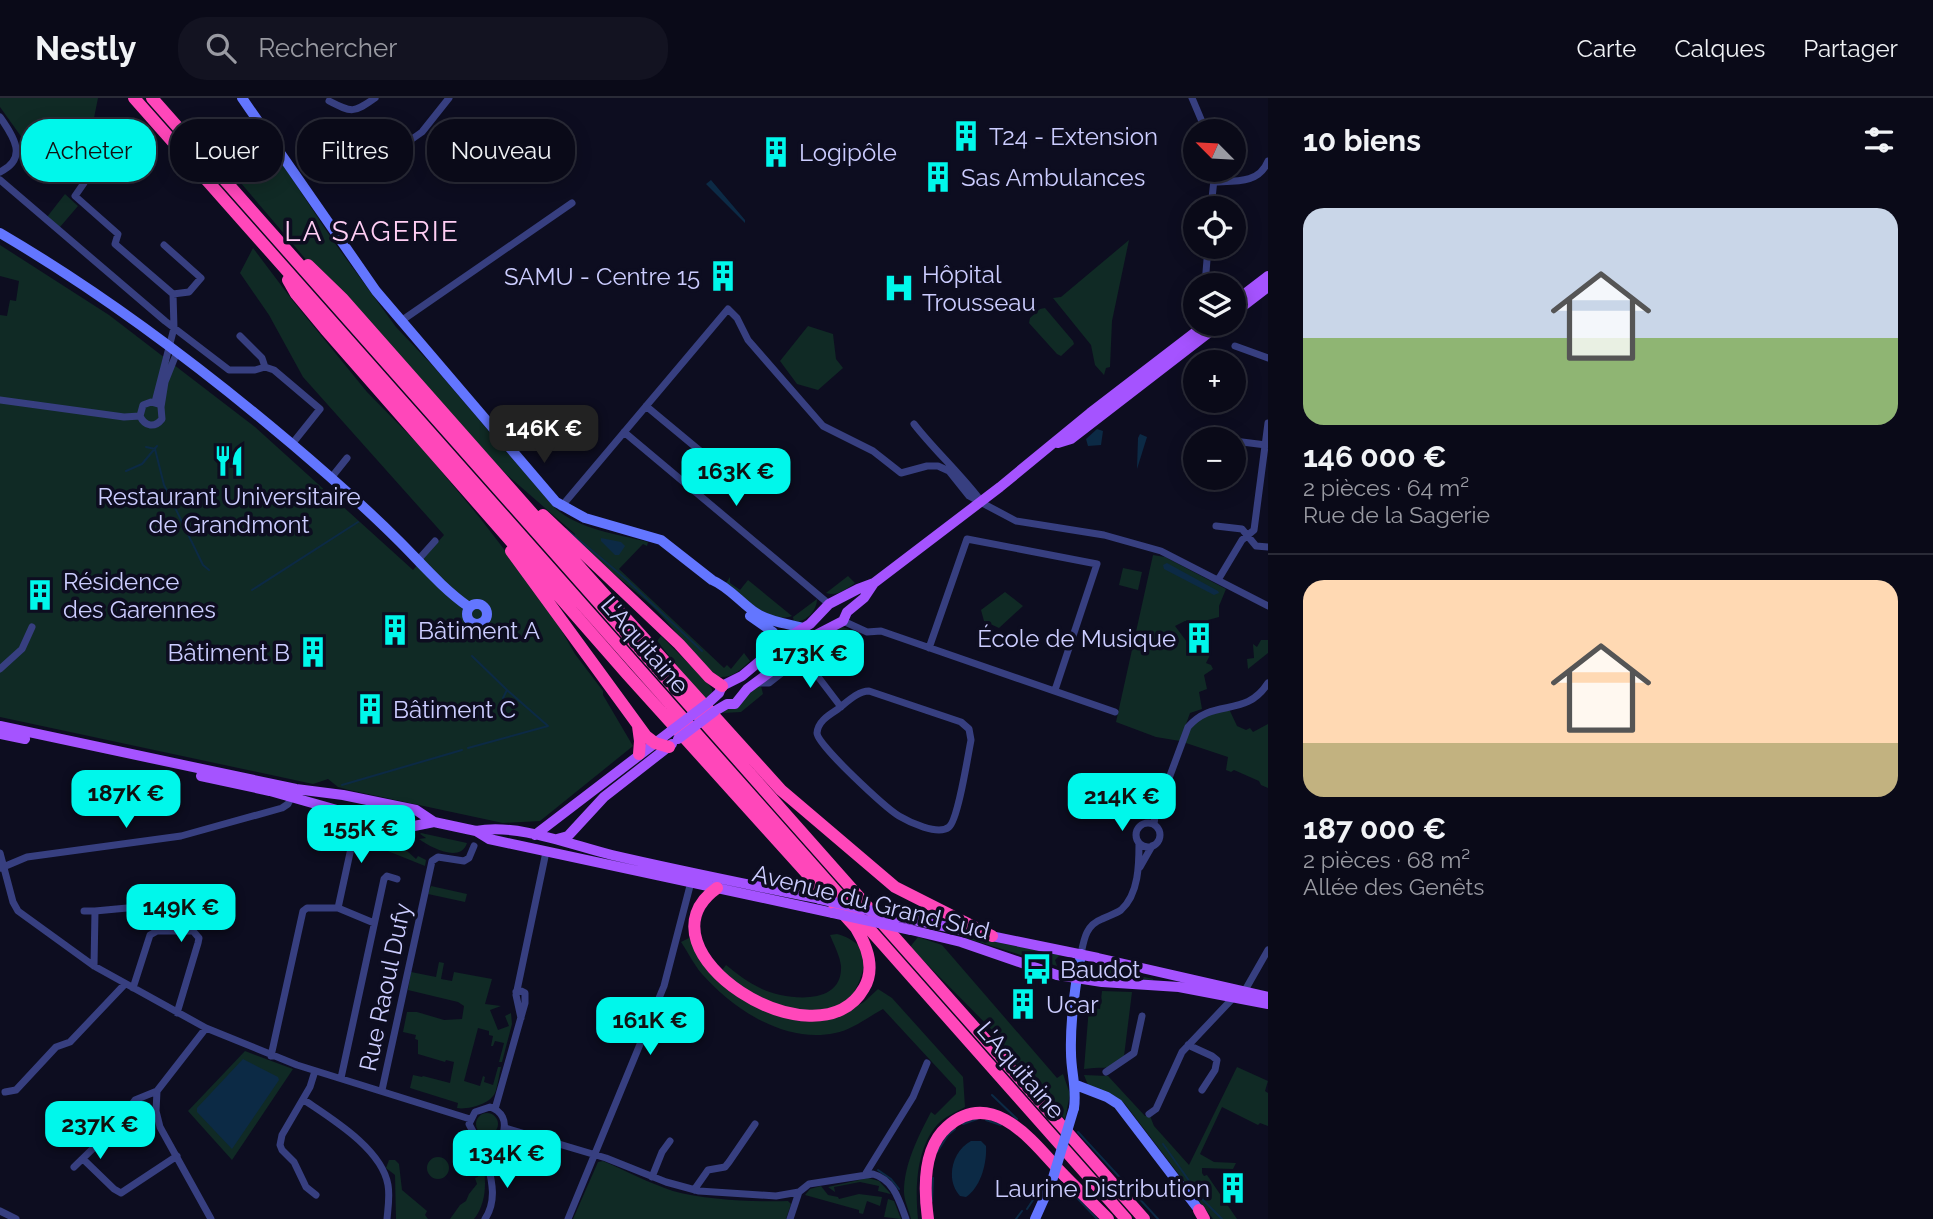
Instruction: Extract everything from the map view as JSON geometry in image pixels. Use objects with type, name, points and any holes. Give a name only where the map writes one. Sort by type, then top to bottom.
[{"type":"highway","name":"L'Aquitaine","points":[[134,98],[276,248],[1144,1219]]},
{"type":"highway","name":"L'Aquitaine","points":[[152,98],[276,248],[1126,1219]]},
{"type":"highway","points":[[276,248],[322,277],[342,298],[781,790],[895,887],[992,936]]},
{"type":"highway","points":[[276,248],[306,306],[620,667],[856,928],[869,956],[869,975],[863,990],[845,1008],[820,1016],[777,1009],[736,989],[711,967],[701,953],[695,935],[696,909],[703,898],[717,888]]},
{"type":"highway","points":[[482,458],[515,486],[679,644],[721,690]]},
{"type":"highway","points":[[475,499],[638,725],[655,743],[673,739]]},
{"type":"highway","points":[[638,725],[639,754]]},
{"type":"highway","points":[[928,1219],[926,1180],[932,1149],[947,1127],[965,1116],[975,1114],[997,1116],[1023,1130],[1108,1219]]},
{"type":"main road","points":[[1246,293],[1268,276]]},
{"type":"main road","points":[[1246,304],[1268,287]]},
{"type":"main road","points":[[551,839],[564,839],[616,787],[712,707],[721,690],[833,603],[874,583],[1055,444],[1090,413],[1189,336]]},
{"type":"main road","points":[[1055,444],[1071,439],[1204,336]]},
{"type":"main road","points":[[712,707],[738,701],[755,683],[845,616],[864,598],[874,583]]},
{"type":"main road","points":[[833,603],[845,616]]},
{"type":"main road","points":[[721,690],[727,704]]},
{"type":"main road","points":[[0,726],[296,789],[343,795],[416,810],[434,822],[476,831]]},
{"type":"main road","points":[[0,734],[202,776],[358,816],[414,826],[434,822]]},
{"type":"main road","points":[[535,835],[655,743]]},
{"type":"main road","points":[[546,852],[554,822]]},
{"type":"main road","points":[[577,826],[578,840],[587,848]]},
{"type":"main road","name":"Avenue du Grand Sud","points":[[476,831],[492,828],[535,835],[899,917],[1081,954],[1239,994],[1268,1004]]},
{"type":"main road","name":"Avenue du Grand Sud","points":[[476,831],[489,839],[953,940],[1041,970],[1077,979],[1268,997]]},
{"type":"street","points":[[242,98],[346,250],[401,321],[561,507],[584,518],[661,540],[773,632],[776,647]]},
{"type":"street","points":[[329,101],[351,111],[375,98]]},
{"type":"street","points":[[413,138],[422,132],[449,98]]},
{"type":"street","points":[[1192,98],[1201,119]]},
{"type":"street","points":[[0,117],[13,135],[17,153],[8,168],[0,172]]},
{"type":"street","points":[[1246,180],[1256,177],[1264,170],[1268,161]]},
{"type":"street","points":[[0,180],[165,321],[231,372],[265,367],[274,370],[320,409],[292,444]]},
{"type":"street","points":[[84,183],[75,195],[118,234],[115,244],[173,293],[189,292],[201,278],[164,245]]},
{"type":"street","points":[[401,321],[572,202]]},
{"type":"street","points":[[0,233],[92,290],[156,335],[292,444],[469,607]]},
{"type":"street","points":[[140,416],[147,424],[157,424],[163,416],[158,405],[173,349],[173,293]]},
{"type":"street","points":[[561,507],[728,309],[737,318],[748,340],[823,426],[873,451],[901,473],[932,466],[949,471],[969,496],[1024,524],[1104,535],[1147,547],[1268,606]]},
{"type":"street","points":[[156,335],[165,321]]},
{"type":"street","points":[[240,336],[262,358],[265,367]]},
{"type":"street","points":[[1236,346],[1268,358]]},
{"type":"street","points":[[0,400],[124,417],[140,416]]},
{"type":"street","points":[[140,416],[144,405],[158,405]]},
{"type":"street","points":[[646,407],[712,460],[724,462]]},
{"type":"street","points":[[914,424],[933,449],[951,463],[982,501]]},
{"type":"street","points":[[1218,580],[1247,536],[1254,530],[1268,424]]},
{"type":"street","points":[[624,432],[833,603]]},
{"type":"street","points":[[1246,442],[1266,445]]},
{"type":"street","points":[[932,466],[933,449]]},
{"type":"street","points":[[331,478],[347,458]]},
{"type":"street","points":[[1216,526],[1242,529],[1256,545],[1268,547]]},
{"type":"street","points":[[929,648],[965,541],[969,538],[1097,564],[1055,690]]},
{"type":"street","points":[[418,560],[435,541]]},
{"type":"street","points":[[712,580],[720,583],[762,617],[804,628]]},
{"type":"street","points":[[845,616],[867,632],[878,630],[1115,712]]},
{"type":"street","points":[[0,669],[22,649],[32,627]]},
{"type":"street","points":[[755,683],[769,683],[803,657],[815,645],[820,632]]},
{"type":"street","points":[[803,657],[841,707]]},
{"type":"street","points":[[1154,824],[1188,727],[1202,714],[1251,701],[1268,683]]},
{"type":"street","points":[[869,691],[967,726],[971,740],[950,827],[937,830],[895,814],[828,752],[818,737],[818,729],[823,720],[841,707],[862,692],[869,691]]},
{"type":"street","points":[[2,868],[27,857],[173,838],[285,807],[291,798]]},
{"type":"street","points":[[338,908],[358,816]]},
{"type":"street","points":[[1035,1219],[1052,1181],[1074,1108],[1076,1085],[1070,1051],[1077,979],[1086,933],[1091,925],[1118,912],[1127,902],[1138,871],[1152,846],[1158,842],[1159,829],[1154,824],[1140,826],[1136,833],[1139,843],[1138,871]]},
{"type":"street","points":[[1139,843],[1152,846]]},
{"type":"street","name":"Rue Raoul Dufy","points":[[382,1090],[432,861],[438,857],[464,861],[474,846]]},
{"type":"street","points":[[495,1109],[522,1018],[526,995],[521,990],[516,992],[546,852]]},
{"type":"street","points":[[0,853],[2,868],[18,911],[94,966],[129,986],[206,1028],[271,1056],[470,1119]]},
{"type":"street","points":[[341,1078],[385,878],[397,879]]},
{"type":"street","points":[[569,1219],[664,986],[691,882]]},
{"type":"street","points":[[84,911],[138,907]]},
{"type":"street","points":[[271,1056],[302,914],[307,908],[338,908],[374,923]]},
{"type":"street","points":[[94,966],[95,911]]},
{"type":"street","points":[[5,1092],[16,1090],[55,1047],[70,1042],[129,986],[150,935],[157,931],[193,930],[198,943],[177,1013]]},
{"type":"street","points":[[1149,1114],[1156,1109],[1177,1060],[1188,1045],[1239,994],[1268,950]]},
{"type":"street","points":[[1106,1072],[1133,1053],[1142,1016]]},
{"type":"street","points":[[74,1167],[114,1128],[135,1100],[157,1091],[206,1028]]},
{"type":"street","points":[[1188,1045],[1217,1060],[1215,1070],[1202,1090]]},
{"type":"street","points":[[866,1173],[913,1097],[927,1063]]},
{"type":"street","points":[[315,1071],[304,1100],[282,1135],[280,1145],[294,1162],[306,1187],[316,1195]]},
{"type":"street","points":[[1076,1085],[1118,1104],[1204,1216]]},
{"type":"street","points":[[157,1091],[156,1111],[160,1127],[211,1219]]},
{"type":"street","points":[[304,1100],[357,1137],[375,1160],[388,1182],[387,1219]]},
{"type":"street","points":[[485,1219],[493,1193],[486,1156],[471,1131],[470,1119],[479,1109],[495,1109],[503,1117],[505,1128],[500,1137],[492,1142],[486,1156]]},
{"type":"street","points":[[694,1190],[708,1170],[724,1167],[729,1162],[755,1124]]},
{"type":"street","points":[[505,1128],[596,1155],[694,1190],[769,1196],[799,1192],[809,1184],[866,1173],[878,1175],[890,1184],[906,1219]]},
{"type":"street","points":[[477,1139],[492,1142]]},
{"type":"street","points":[[652,1177],[662,1152],[670,1141]]},
{"type":"street","points":[[83,1158],[121,1193],[177,1156]]},
{"type":"street","points":[[790,1219],[799,1192]]},
{"type":"street","points":[[0,1211],[16,1219]]},
{"type":"green space","points":[[0,98],[98,98],[94,119],[21,119],[21,136],[0,107]]},
{"type":"green space","points":[[283,165],[334,242],[396,327],[434,367],[552,505],[572,520],[584,525],[648,542],[647,546],[643,544],[619,569],[724,668],[727,665],[731,669],[744,653],[750,661],[724,677],[719,677],[710,670],[656,610],[573,540],[575,534],[507,475],[314,269],[240,182],[283,182]]},
{"type":"green space","points":[[65,194],[78,206],[60,227],[47,217]]},
{"type":"green space","points":[[1129,240],[1112,321],[1110,367],[1106,368],[1104,375],[1095,365],[1091,345],[1053,298],[1061,297]]},
{"type":"green space","points":[[0,245],[109,315],[255,427],[413,570],[444,535],[303,377],[269,315],[240,273],[253,248],[367,392],[422,448],[480,518],[547,605],[575,654],[603,691],[633,746],[540,821],[503,823],[349,790],[338,787],[328,779],[313,784],[0,717],[0,315],[7,316],[10,300],[16,301],[19,281],[0,276]]},
{"type":"green space","points":[[1045,308],[1074,344],[1061,356],[1029,323],[1030,318]]},
{"type":"green space","points":[[808,326],[833,334],[836,359],[843,368],[818,390],[797,384],[780,361]]},
{"type":"green space","points":[[1153,555],[1165,557],[1226,589],[1219,606],[1219,617],[1202,624],[1201,629],[1197,628],[1198,624],[1185,621],[1175,626],[1190,646],[1210,655],[1206,663],[1213,669],[1204,675],[1207,689],[1199,692],[1202,709],[1190,713],[1180,741],[1156,737],[1116,722]]},
{"type":"green space","points":[[1123,568],[1142,572],[1138,590],[1119,585]]},
{"type":"green space","points":[[848,576],[855,583],[838,593],[826,593]]},
{"type":"green space","points":[[730,577],[730,583],[740,590],[748,580],[792,616],[775,616],[757,608],[726,583]]},
{"type":"green space","points":[[1005,592],[1023,606],[999,628],[984,621],[981,610]]},
{"type":"green space","points":[[817,599],[810,615],[794,622],[793,617]]},
{"type":"green space","points":[[842,627],[849,629],[818,653],[815,651],[824,632]]},
{"type":"green space","points":[[661,636],[707,682],[712,694],[704,699],[657,641]]},
{"type":"green space","points":[[1261,640],[1268,640],[1268,653],[1248,669],[1247,659],[1254,658],[1253,644],[1257,647]]},
{"type":"green space","points":[[754,685],[761,686],[763,694],[741,712],[722,713]]},
{"type":"green space","points":[[1226,709],[1230,711],[1237,726],[1246,730],[1250,728],[1253,732],[1268,724],[1268,788],[1234,770],[1226,770],[1228,757],[1183,742],[1195,724]]},
{"type":"green space","points":[[362,821],[372,823],[361,831],[364,837],[369,835],[372,840],[384,834],[381,840],[407,851],[416,859],[418,856],[426,860],[425,866],[358,839]]},
{"type":"green space","points":[[421,833],[467,843],[459,852],[445,852],[419,839],[426,838]]},
{"type":"green space","points":[[431,886],[467,894],[465,902],[428,894]]},
{"type":"green space","points":[[837,934],[852,940],[860,948],[864,958],[860,980],[842,1014],[864,1002],[878,989],[892,998],[963,1077],[965,1107],[937,1125],[921,1157],[917,1182],[918,1219],[911,1219],[904,1195],[909,1161],[931,1112],[935,1115],[956,1094],[956,1088],[883,1009],[854,1026],[835,1033],[816,1035],[779,1028],[761,1021],[729,1000],[699,970],[681,942],[695,935],[719,974],[726,965],[743,978],[772,993],[811,997],[833,988],[839,979],[841,966],[830,935]]},
{"type":"green space","points":[[966,936],[1060,955],[1055,960],[1057,966]]},
{"type":"green space","points":[[918,937],[942,945],[1057,1078],[1063,1074],[1070,1094],[1065,1119],[996,1040],[996,1034],[910,947]]},
{"type":"green space","points":[[439,962],[444,963],[441,979],[452,981],[454,972],[492,979],[485,1004],[501,1006],[490,1010],[498,1030],[509,1026],[505,1016],[511,1013],[512,1024],[502,1062],[499,1062],[504,1043],[495,1041],[491,1046],[493,1036],[489,1035],[489,1031],[478,1028],[464,1081],[480,1086],[483,1076],[484,1082],[493,1085],[498,1067],[501,1067],[494,1095],[473,1107],[457,1108],[458,1103],[410,1088],[413,1075],[450,1083],[454,1062],[418,1054],[416,1035],[403,1032],[407,1012],[417,1012],[444,1020],[462,1019],[464,1006],[458,1002],[408,990],[411,972],[436,977]]},
{"type":"green space","points":[[1099,967],[1153,980],[1097,977],[1102,972]]},
{"type":"green space","points":[[1102,991],[1132,992],[1123,1064],[1084,1069],[1089,1007],[1100,1009]]},
{"type":"green space","points":[[245,1051],[293,1069],[232,1160],[188,1111]]},
{"type":"green space","points":[[1237,1067],[1268,1081],[1265,1091],[1268,1093],[1268,1126],[1260,1123],[1258,1125],[1222,1107],[1200,1154],[1214,1162],[1236,1163],[1233,1169],[1202,1168],[1202,1173],[1207,1175],[1237,1219],[1213,1219],[1125,1104],[1116,1097],[1088,1085],[1084,1075],[1108,1076],[1145,1116],[1150,1116],[1154,1126],[1189,1165]]},
{"type":"green space","points":[[483,1113],[491,1113],[498,1120],[498,1128],[491,1135],[483,1135],[476,1128],[476,1120]]},
{"type":"green space","points":[[462,1144],[478,1145],[483,1163],[484,1193],[474,1219],[450,1219],[477,1184],[475,1178],[480,1171],[475,1165],[471,1165],[468,1158],[460,1159],[456,1152]]},
{"type":"green space","points":[[438,1157],[446,1160],[449,1168],[446,1176],[438,1179],[430,1176],[427,1168],[430,1160]]},
{"type":"green space","points":[[389,1160],[395,1160],[399,1164],[402,1190],[427,1211],[425,1215],[428,1219],[396,1219],[395,1175],[386,1168]]},
{"type":"green space","points":[[603,1161],[655,1184],[686,1194],[730,1200],[788,1201],[791,1204],[786,1219],[573,1219],[598,1162]]},
{"type":"green space","points":[[868,1178],[879,1181],[891,1194],[878,1191],[879,1186],[860,1182],[834,1187],[835,1192],[828,1187]]},
{"type":"green space","points":[[821,1186],[828,1195],[839,1199],[859,1194],[882,1197],[880,1206],[867,1201],[863,1214],[859,1213],[859,1210],[805,1195],[810,1189]]},
{"type":"green space","points":[[888,1199],[894,1201],[901,1219],[884,1217]]},
{"type":"water","points":[[711,180],[745,220],[745,223],[706,184]]},
{"type":"water","points":[[1097,429],[1103,431],[1101,445],[1088,446],[1086,439]]},
{"type":"water","points":[[1140,434],[1147,437],[1137,469],[1138,438]]},
{"type":"water","points":[[601,538],[621,542],[625,546],[619,555],[615,555]]},
{"type":"water","points":[[1167,563],[1219,593],[1214,595],[1164,569],[1163,565]]},
{"type":"water","points":[[243,1059],[279,1080],[232,1149],[197,1112],[197,1108]]},
{"type":"water","points":[[971,1141],[981,1141],[986,1146],[986,1153],[979,1181],[966,1197],[960,1196],[955,1189],[952,1174],[959,1152]]},
{"type":"waterway","points":[[126,471],[142,464],[157,446]]},
{"type":"waterway","points":[[146,447],[155,449],[164,485],[203,565],[209,570]]},
{"type":"waterway","points":[[252,590],[358,522]]},
{"type":"waterway","points":[[566,529],[626,579],[702,651]]},
{"type":"waterway","points":[[472,656],[507,690],[503,698]]},
{"type":"waterway","points":[[468,748],[548,726],[507,690]]},
{"type":"waterway","points":[[342,785],[462,750]]},
{"type":"waterway","points":[[992,1095],[1017,1119]]},
{"type":"waterway","points":[[963,1124],[977,1119]]},
{"type":"waterway","points":[[986,1120],[1001,1125]]},
{"type":"waterway","points":[[937,1152],[955,1129]]},
{"type":"waterway","points":[[1078,1132],[1158,1219]]},
{"type":"waterway","points":[[1163,1144],[1202,1199],[1222,1219]]},
{"type":"waterway","points":[[878,1170],[899,1189]]},
{"type":"waterway","points":[[932,1201],[933,1178]]},
{"type":"waterway","points":[[1066,1186],[1097,1219]]},
{"type":"waterway","points":[[1027,1209],[1041,1188]]},
{"type":"waterway","points":[[1016,1219],[1022,1211]]},
{"type":"place","name":"T24 - Extension","points":[[966,136]]},
{"type":"place","name":"Logipôle","points":[[776,152]]},
{"type":"place","name":"Sas Ambulances","points":[[938,177]]},
{"type":"place","name":"SAMU - Centre 15","points":[[723,276]]},
{"type":"place","name":"Hôpital Trousseau","points":[[899,288]]},
{"type":"place","name":"Restaurant Universitaire de Grandmont","points":[[229,461]]},
{"type":"place","name":"Résidence des Garennes","points":[[40,595]]},
{"type":"place","name":"Bâtiment A","points":[[395,630]]},
{"type":"place","name":"École de Musique","points":[[1199,638]]},
{"type":"place","name":"Bâtiment B","points":[[313,652]]},
{"type":"place","name":"Bâtiment C","points":[[370,709]]},
{"type":"place","name":"Baudot","points":[[1037,969]]},
{"type":"place","name":"Ucar","points":[[1023,1004]]},
{"type":"place","name":"Laurine Distribution","points":[[1233,1188]]},
{"type":"district","name":"LA SAGERIE","points":[[372,231]]}]
